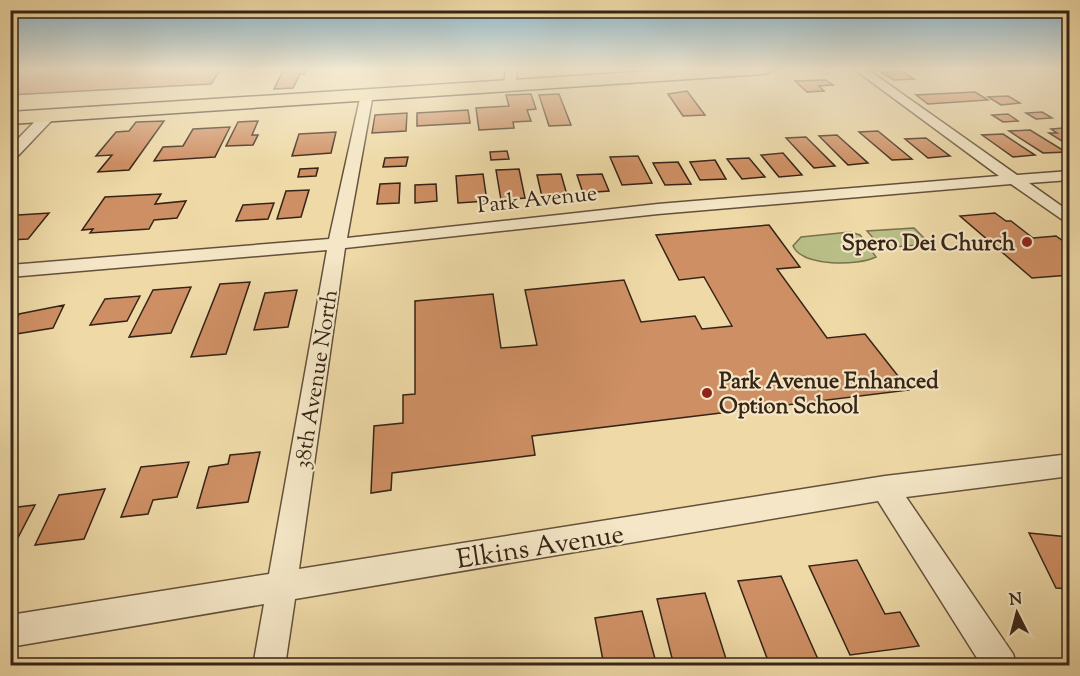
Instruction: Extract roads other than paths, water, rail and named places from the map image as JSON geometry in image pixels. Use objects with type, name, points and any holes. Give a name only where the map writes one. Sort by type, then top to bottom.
[{"type":"main road","points":[[10,118],[272,101]]},
{"type":"street","name":"38th Avenue North","points":[[269,666],[337,244],[366,101]]},
{"type":"street","points":[[904,101],[1070,220]]},
{"type":"street","points":[[10,156],[48,116]]},
{"type":"street","name":"Park Avenue","points":[[10,271],[337,244],[658,209],[1070,175]]},
{"type":"street","name":"Elkins Avenue","points":[[10,631],[281,589],[885,488],[1070,465]]},
{"type":"street","points":[[885,488],[1001,666]]},
{"type":"place","name":"Spero Dei Church","points":[[1027,242]]},
{"type":"place","name":"Park Avenue Enhanced Option School","points":[[707,393]]}]
